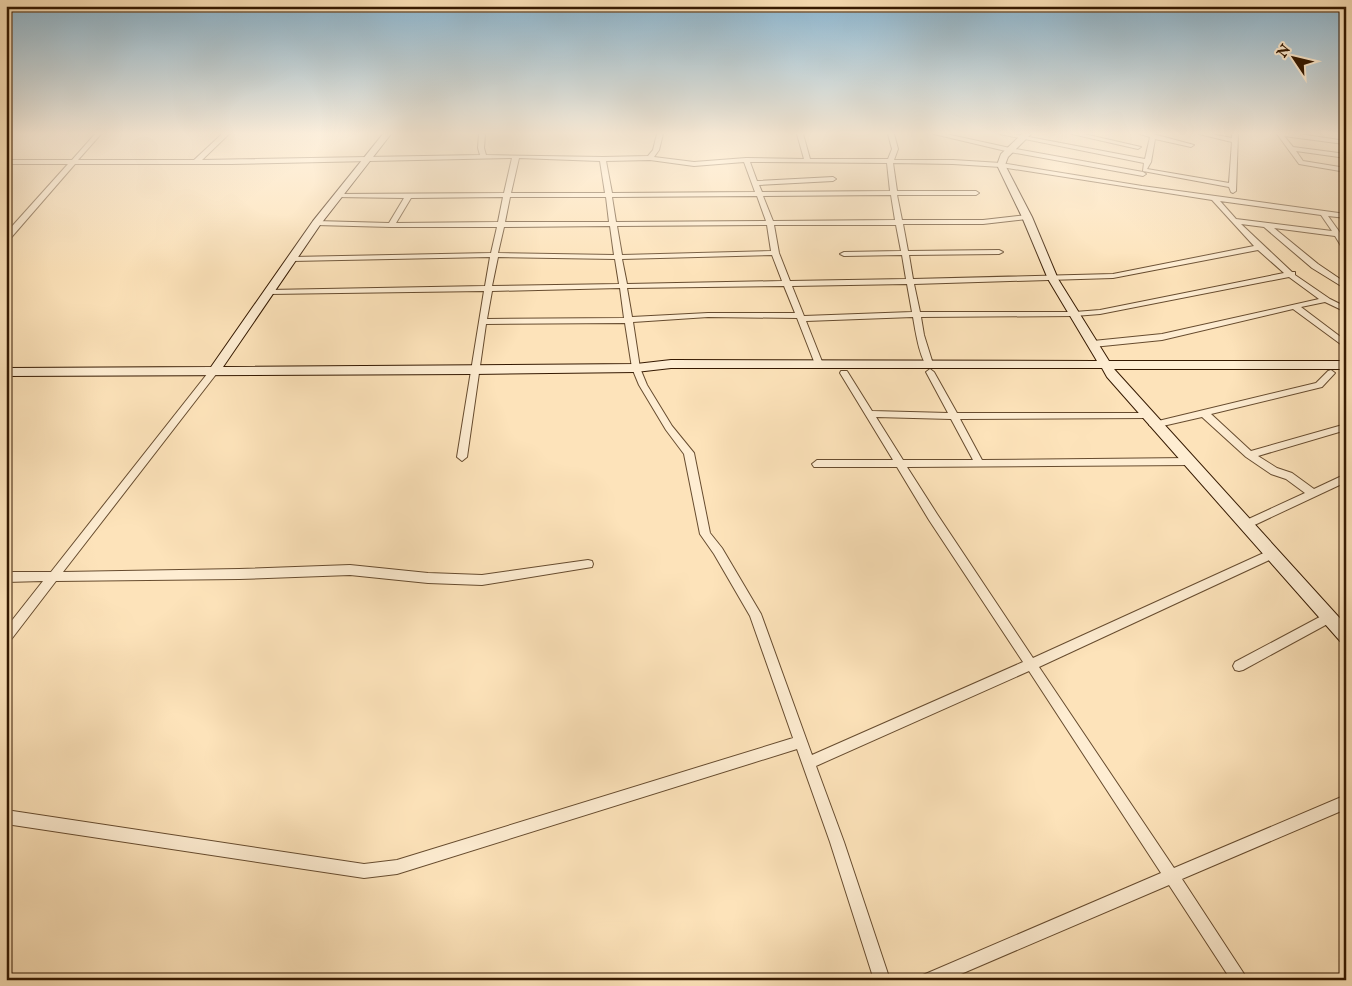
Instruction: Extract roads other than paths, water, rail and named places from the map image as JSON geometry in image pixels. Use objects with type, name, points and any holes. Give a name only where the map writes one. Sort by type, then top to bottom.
[{"type":"main road","points":[[6,372],[636,368],[672,372],[844,373],[929,368],[1346,373]]},
{"type":"street","points":[[6,238],[56,180]]},
{"type":"street","points":[[6,637],[214,372],[316,223],[350,180]]},
{"type":"street","points":[[462,457],[473,370],[500,223],[510,180]]},
{"type":"street","points":[[605,180],[636,368],[670,428],[689,452],[705,534],[718,551],[756,614],[837,842],[882,980]]},
{"type":"street","points":[[754,180],[770,222],[775,253],[819,364]]},
{"type":"street","points":[[755,183],[812,180]]},
{"type":"street","points":[[892,180],[916,316],[929,368],[980,464]]},
{"type":"street","points":[[1009,180],[1027,217],[1053,279],[1107,370],[1346,636]]},
{"type":"street","points":[[1093,180],[1346,216]]},
{"type":"street","points":[[1142,188],[1143,180]]},
{"type":"street","points":[[1194,180],[1232,186]]},
{"type":"street","points":[[1232,180],[1232,186],[1237,201]]},
{"type":"street","points":[[337,196],[976,194]]},
{"type":"street","points":[[391,225],[408,197]]},
{"type":"street","points":[[1214,198],[1260,247],[1323,300],[1346,310]]},
{"type":"street","points":[[1323,213],[1346,247]]},
{"type":"street","points":[[316,223],[391,225],[983,222],[1027,217]]},
{"type":"street","points":[[1234,221],[1336,234]]},
{"type":"street","points":[[1267,226],[1315,266],[1346,287]]},
{"type":"street","points":[[269,292],[1053,279],[1113,276],[1260,247]]},
{"type":"street","points":[[844,254],[999,252]]},
{"type":"street","points":[[292,259],[494,255],[618,257],[775,253]]},
{"type":"street","points":[[482,322],[628,320],[708,315],[800,318],[874,315],[1075,314],[1100,312],[1292,274]]},
{"type":"street","points":[[1093,344],[1162,337],[1323,300]]},
{"type":"street","points":[[1294,306],[1346,345]]},
{"type":"street","points":[[636,368],[671,364],[819,364],[929,368]]},
{"type":"street","points":[[1107,370],[1346,365]]},
{"type":"street","points":[[844,373],[933,517],[1240,980]]},
{"type":"street","points":[[870,414],[1151,420],[1204,413],[1319,385],[1331,373]]},
{"type":"street","points":[[1204,413],[1249,455],[1274,471],[1289,476],[1313,493]]},
{"type":"street","points":[[1249,455],[1346,427]]},
{"type":"street","points":[[817,464],[1189,462]]},
{"type":"street","points":[[1246,525],[1346,478]]},
{"type":"street","points":[[808,763],[1030,665],[1272,554]]},
{"type":"street","points":[[6,577],[52,578],[350,570],[428,578],[482,580],[588,564]]},
{"type":"street","points":[[1239,666],[1329,617]]},
{"type":"street","points":[[6,817],[364,871],[397,867],[800,742]]},
{"type":"street","points":[[928,980],[1346,802]]}]
